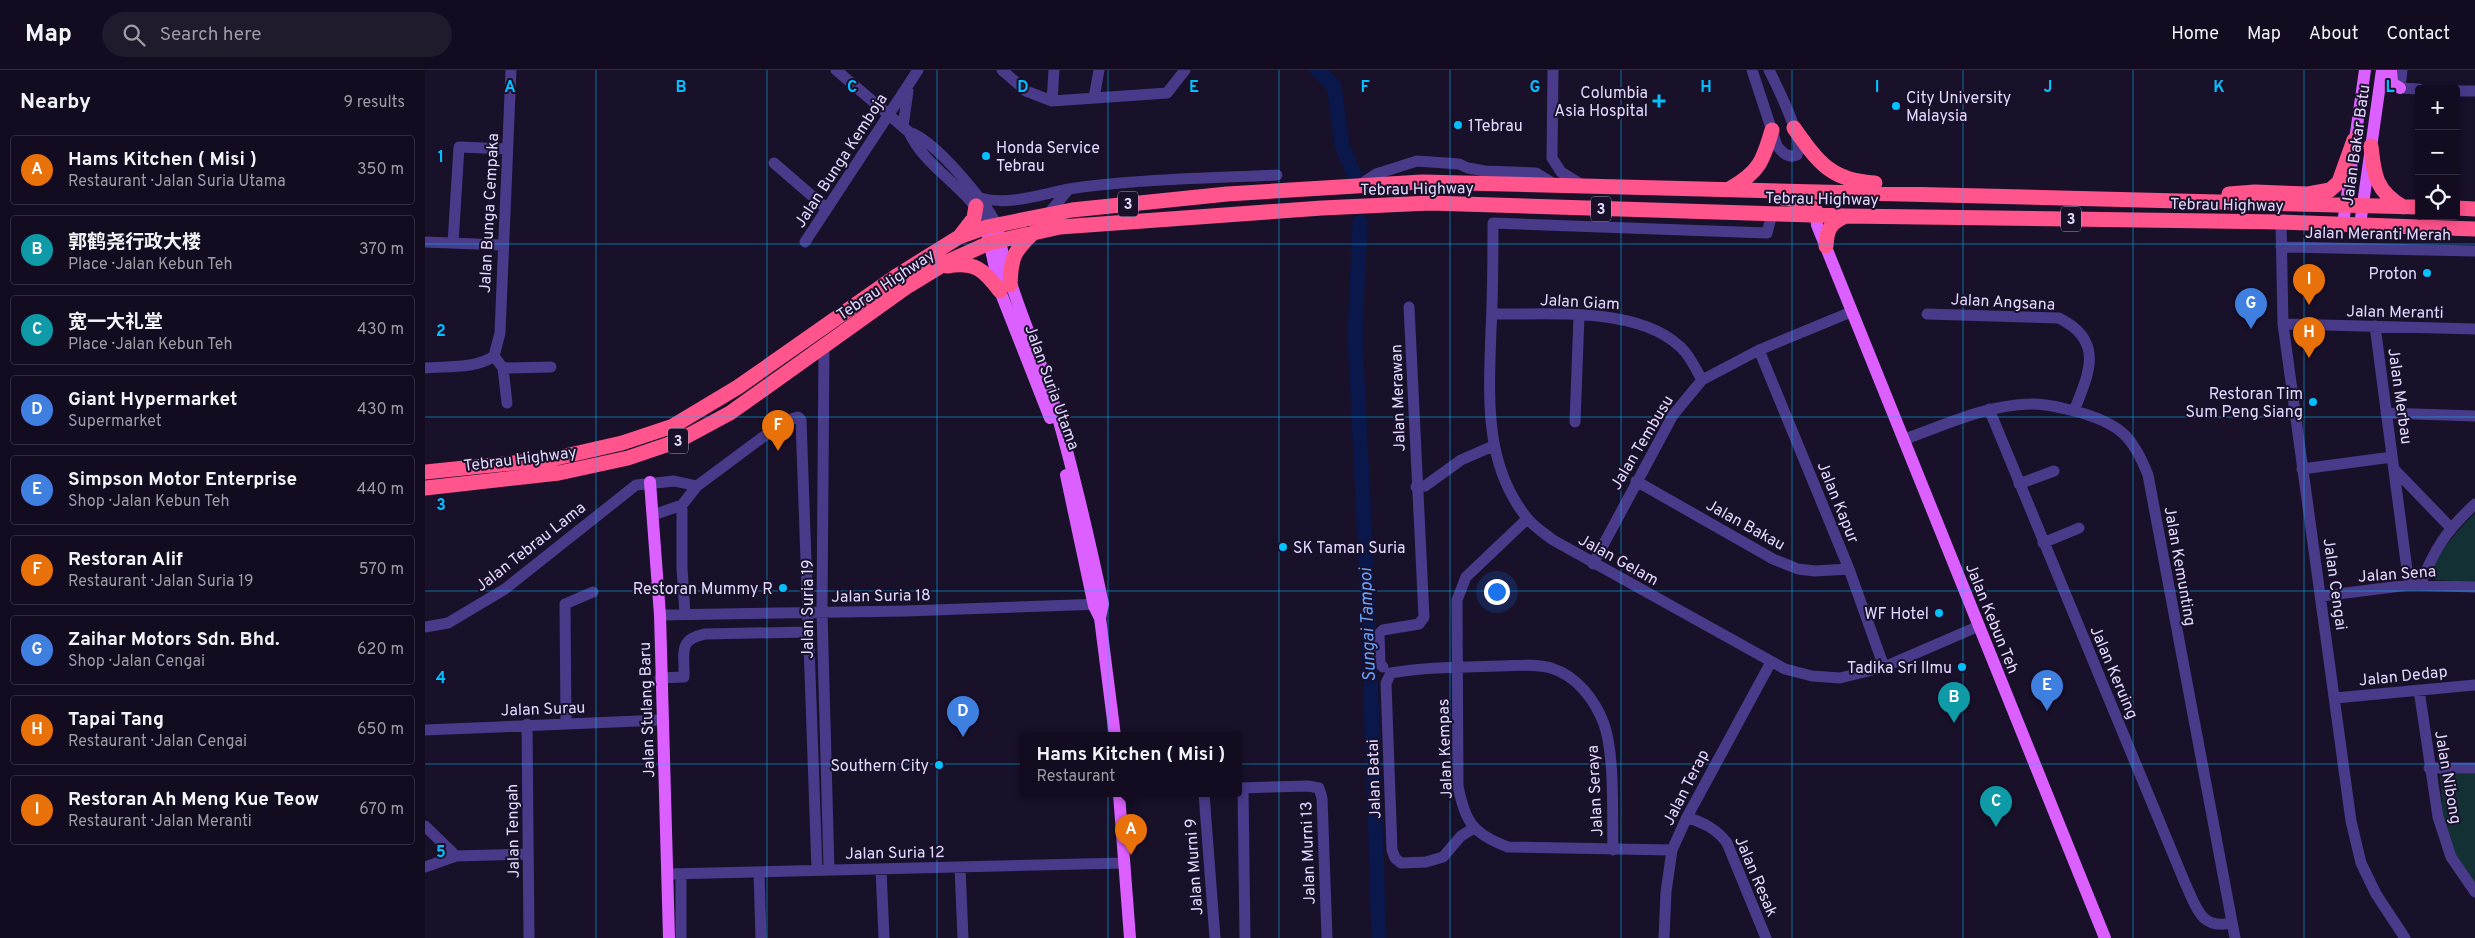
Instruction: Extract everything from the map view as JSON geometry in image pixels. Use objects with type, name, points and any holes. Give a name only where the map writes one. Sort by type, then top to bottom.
[{"type":"highway","points":[[1794,128],[1816,159],[1845,179],[1960,190],[2002,197]]},
{"type":"highway","points":[[1729,189],[1749,178],[1762,162],[1772,130]]},
{"type":"highway","points":[[2183,202],[2227,194],[2255,192],[2307,194],[2330,190],[2339,182],[2354,140]]},
{"type":"highway","points":[[2371,146],[2378,185],[2387,197],[2403,207]]},
{"type":"highway","name":"Tebrau Highway","points":[[425,472],[552,459],[622,443],[673,426],[738,387],[898,275],[959,237],[992,226],[1048,214],[1227,194],[1422,182],[1840,191],[2415,207]]},
{"type":"highway","points":[[1665,187],[1689,195],[1795,199],[1812,216],[1829,195],[1840,191]]},
{"type":"highway","points":[[959,237],[974,218],[978,202]]},
{"type":"highway","name":"Tebrau Highway","points":[[425,488],[559,473],[628,458],[678,441],[730,413],[907,286],[941,267],[994,242],[1060,227],[1160,218],[1430,203],[1812,216],[2281,222],[2470,229]]},
{"type":"highway","points":[[2460,208],[2475,209]]},
{"type":"highway","points":[[1826,246],[1828,230],[1837,220],[1846,216]]},
{"type":"highway","points":[[941,267],[955,264],[975,266],[1005,288],[1016,251],[1033,233]]},
{"type":"main road","name":"Jalan Bakar Batu","points":[[2343,224],[2365,70]]},
{"type":"main road","name":"Jalan Bakar Batu","points":[[2360,225],[2382,70]]},
{"type":"main road","points":[[2391,70],[2392,83],[2400,88]]},
{"type":"main road","name":"Jalan Kebun Teh","points":[[1812,216],[1905,439],[2105,938]]},
{"type":"main road","name":"Jalan Kebun Teh","points":[[1812,216],[1836,294],[1851,311]]},
{"type":"main road","name":"Jalan Suria Utama","points":[[992,226],[1005,288],[1058,441],[1098,605],[1115,732]]},
{"type":"main road","name":"Jalan Stulang Baru","points":[[650,482],[660,616],[661,720],[669,938]]},
{"type":"main road","points":[[1119,797],[1130,938]]},
{"type":"street","name":"Jalan Bunga Cempaka","points":[[494,356],[500,333],[502,245],[511,70]]},
{"type":"street","points":[[836,70],[906,129],[916,146],[978,202],[992,226]]},
{"type":"street","name":"Jalan Bunga Kemboja","points":[[805,242],[918,70]]},
{"type":"street","points":[[1002,70],[1026,91],[1052,101],[1167,93],[1185,70]]},
{"type":"street","points":[[1052,101],[1054,70]]},
{"type":"street","points":[[1094,98],[1099,70]]},
{"type":"street","points":[[1553,70],[1553,158],[1561,172],[1583,185]]},
{"type":"street","points":[[1751,70],[1781,150],[1786,155],[1797,156],[1799,147],[1794,128],[1769,70]]},
{"type":"street","points":[[2402,70],[2400,88],[2415,89]]},
{"type":"street","points":[[906,129],[908,87]]},
{"type":"street","points":[[2460,91],[2475,91]]},
{"type":"street","points":[[453,243],[459,147],[507,149]]},
{"type":"street","points":[[1536,173],[1553,158]]},
{"type":"street","points":[[1358,186],[1376,174],[1417,160],[1459,164],[1468,168],[1485,171],[1536,173],[1554,184]]},
{"type":"street","points":[[774,163],[826,208]]},
{"type":"street","points":[[978,202],[1002,202],[1069,188],[1149,180],[1277,175]]},
{"type":"street","points":[[1226,177],[1227,194]]},
{"type":"street","points":[[1149,180],[1149,202]]},
{"type":"street","points":[[1048,214],[1069,188]]},
{"type":"street","name":"Jalan Gelam","points":[[1779,214],[1767,233],[1493,223],[1489,393],[1493,446],[1498,467],[1510,492],[1527,519],[1553,540],[1771,662],[1812,676],[1840,678],[1884,667],[1979,626]]},
{"type":"street","name":"Jalan Cengai","points":[[2281,222],[2283,324],[2302,469],[2322,596],[2351,822],[2361,863],[2376,894],[2405,938]]},
{"type":"street","points":[[2470,229],[2470,251]]},
{"type":"street","points":[[425,242],[502,245]]},
{"type":"street","name":"Jalan Meranti Merah","points":[[2281,247],[2470,251]]},
{"type":"street","name":"Jalan Merawan","points":[[1383,667],[1380,664],[1379,634],[1383,630],[1419,624],[1424,617],[1416,487],[1409,307]]},
{"type":"street","name":"Jalan Tembusu","points":[[1593,564],[1635,481],[1673,415],[1702,380],[1759,350],[1851,311]]},
{"type":"street","name":"Jalan Giam","points":[[1492,314],[1579,316],[1632,321],[1662,336],[1686,354],[1702,380]]},
{"type":"street","name":"Jalan Angsana","points":[[1927,314],[2059,318],[2072,324],[2082,333],[2088,343],[2089,352],[2087,378],[2075,411]]},
{"type":"street","points":[[1575,422],[1579,316]]},
{"type":"street","name":"Jalan Meranti","points":[[2283,324],[2475,329]]},
{"type":"street","name":"Jalan Merbau","points":[[2375,326],[2393,463],[2415,585]]},
{"type":"street","name":"Jalan Suria 19","points":[[823,870],[824,347]]},
{"type":"street","name":"Jalan Kapur","points":[[1759,350],[1849,569],[1884,667]]},
{"type":"street","points":[[425,368],[471,364],[486,361],[494,356],[503,368],[507,403]]},
{"type":"street","points":[[503,368],[551,367]]},
{"type":"street","name":"Jalan Kemunting","points":[[1905,439],[1989,409],[2030,404],[2075,411],[2111,423],[2123,431],[2137,449],[2148,475],[2235,938]]},
{"type":"street","name":"Jalan Keruing","points":[[1989,409],[2185,883],[2203,920],[2215,925],[2231,923]]},
{"type":"street","points":[[2387,413],[2475,416]]},
{"type":"street","points":[[653,515],[682,505],[697,486],[763,437],[794,418],[798,417],[801,420],[808,632],[823,870]]},
{"type":"street","points":[[1416,487],[1425,486],[1461,460],[1493,446]]},
{"type":"street","points":[[2302,469],[2393,463]]},
{"type":"street","name":"Jalan Merbau","points":[[2393,463],[2450,527]]},
{"type":"street","points":[[2019,484],[2054,471]]},
{"type":"street","name":"Jalan Tebrau Lama","points":[[425,627],[448,622],[505,589],[632,487],[650,482],[674,481],[697,486]]},
{"type":"street","name":"Jalan Bakau","points":[[1635,481],[1773,559],[1798,569],[1815,571],[1849,569]]},
{"type":"street","points":[[2415,585],[2450,527],[2475,504]]},
{"type":"street","points":[[682,505],[682,568],[685,614]]},
{"type":"street","name":"Jalan Kempas","points":[[1527,519],[1466,577],[1457,600],[1458,786],[1465,814],[1474,828],[1488,840],[1509,847],[1672,850]]},
{"type":"street","points":[[2043,543],[2079,528]]},
{"type":"street","name":"Jalan Sena","points":[[2322,596],[2415,585],[2475,587]]},
{"type":"street","points":[[566,723],[565,604],[593,592]]},
{"type":"street","name":"Jalan Suria 18","points":[[660,616],[1098,605]]},
{"type":"street","points":[[763,613],[763,632]]},
{"type":"street","points":[[661,678],[684,677],[685,643],[691,637],[705,634],[808,632]]},
{"type":"street","name":"Jalan Terap","points":[[1664,938],[1666,892],[1672,850],[1687,817],[1771,662]]},
{"type":"street","name":"Jalan Seraya","points":[[1458,667],[1535,666],[1552,668],[1572,679],[1590,696],[1604,725],[1609,747],[1613,850]]},
{"type":"street","name":"Jalan Batai","points":[[1458,667],[1391,673],[1387,677],[1392,850],[1395,858],[1401,863],[1426,862],[1443,857],[1461,836],[1474,828]]},
{"type":"street","name":"Jalan Dedap","points":[[2335,698],[2475,685]]},
{"type":"street","name":"Jalan Nibong","points":[[2419,690],[2429,768],[2438,817],[2451,857],[2475,892]]},
{"type":"street","name":"Jalan Surau","points":[[425,730],[527,724],[661,720]]},
{"type":"street","name":"Jalan Tengah","points":[[527,724],[529,938]]},
{"type":"street","points":[[2429,768],[2475,768]]},
{"type":"street","name":"Jalan Murni 13","points":[[1242,788],[1308,786],[1319,788],[1322,798],[1327,938]]},
{"type":"street","name":"Jalan Murni 9","points":[[1204,797],[1215,938]]},
{"type":"street","points":[[1241,797],[1245,938]]},
{"type":"street","name":"Jalan Resak","points":[[1687,817],[1710,826],[1720,833],[1727,843],[1766,938]]},
{"type":"street","points":[[425,826],[456,856]]},
{"type":"street","points":[[425,867],[456,856],[528,854]]},
{"type":"street","name":"Jalan Suria 12","points":[[667,874],[1124,863]]},
{"type":"street","points":[[960,867],[963,938]]},
{"type":"street","points":[[881,869],[884,938]]},
{"type":"street","points":[[759,872],[761,938]]},
{"type":"street","points":[[681,874],[681,938]]},
{"type":"green space","points":[[2475,513],[2475,582],[2435,580],[2430,571],[2450,540]]},
{"type":"green space","points":[[2475,773],[2475,883],[2455,855],[2443,818],[2440,774]]},
{"type":"waterway","name":"Sungai Tampoi","points":[[1317,70],[1334,86],[1342,145],[1354,175]]},
{"type":"waterway","name":"Sungai Tampoi","points":[[1360,222],[1355,335],[1368,605],[1379,938]]},
{"type":"place","name":"Columbia Asia Hospital","points":[[1659,101]]},
{"type":"place","name":"City University Malaysia","points":[[1896,106]]},
{"type":"place","name":"1Tebrau","points":[[1458,125]]},
{"type":"place","name":"Honda Service Tebrau","points":[[986,156]]},
{"type":"place","name":"Proton","points":[[2427,273]]},
{"type":"place","name":"Restoran Ah Meng Kue Teow","points":[[2309,305]]},
{"type":"place","name":"Zaihar Motors Sdn. Bhd.","points":[[2251,329]]},
{"type":"place","name":"Tapai Tang","points":[[2309,358]]},
{"type":"place","name":"Restoran Tim Sum Peng Siang","points":[[2313,402]]},
{"type":"place","name":"Restoran Alif","points":[[778,451]]},
{"type":"place","name":"SK Taman Suria","points":[[1283,547]]},
{"type":"place","name":"Restoran Mummy R","points":[[783,588]]},
{"type":"place","name":"WF Hotel","points":[[1939,613]]},
{"type":"place","name":"Tadika Sri Ilmu","points":[[1962,667]]},
{"type":"place","name":"Simpson Motor Enterprise","points":[[2047,711]]},
{"type":"place","name":"郭鹤尧行政大楼","points":[[1954,723]]},
{"type":"place","name":"Giant Hypermarket","points":[[963,737]]},
{"type":"place","name":"Southern City","points":[[939,765]]},
{"type":"place","name":"宽一大礼堂","points":[[1996,827]]},
{"type":"place","name":"Hams Kitchen ( Misi )","points":[[1131,855]]}]
